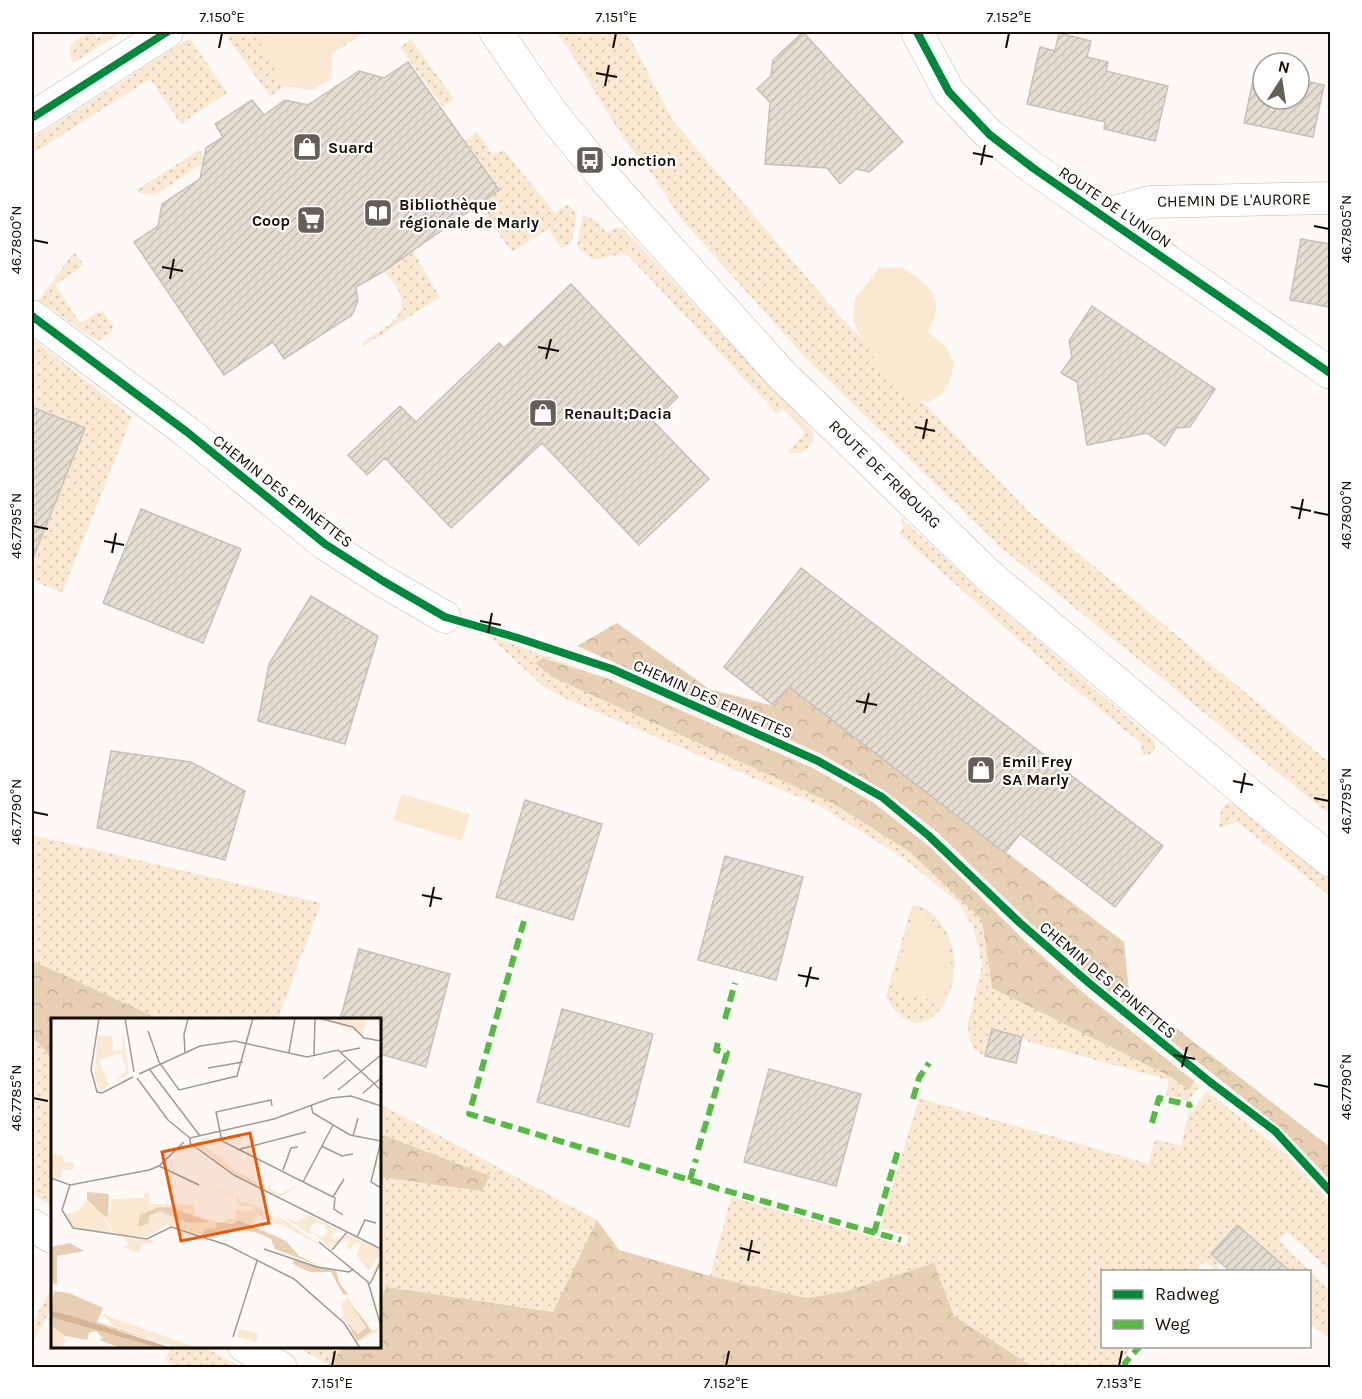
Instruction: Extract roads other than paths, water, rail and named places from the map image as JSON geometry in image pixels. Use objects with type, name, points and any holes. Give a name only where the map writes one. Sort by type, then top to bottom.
[{"type":"main road","name":"ROUTE DE FRIBOURG","points":[[496,32],[553,115],[609,183],[781,374],[988,575],[1330,860]]},
{"type":"street","points":[[32,118],[167,32]]},
{"type":"street","name":"ROUTE DE L'UNION","points":[[916,32],[949,92],[990,135],[1034,168],[1330,373]]},
{"type":"street","name":"CHEMIN DE L'AURORE","points":[[1104,215],[1150,202],[1330,198]]},
{"type":"street","name":"CHEMIN DES EPINETTES","points":[[32,316],[187,432],[325,544],[445,617]]},
{"type":"street","points":[[32,1225],[51,1236]]},
{"type":"street","points":[[246,1348],[280,1368]]},
{"type":"place","name":"Suard","points":[[307,147]]},
{"type":"place","name":"Jonction","points":[[590,160]]},
{"type":"place","name":"Bibliothèque régionale de Marly","points":[[378,213]]},
{"type":"place","name":"Coop","points":[[311,220]]},
{"type":"place","name":"Renault;Dacia","points":[[543,413]]},
{"type":"place","name":"Emil Frey SA Marly","points":[[981,770]]}]
